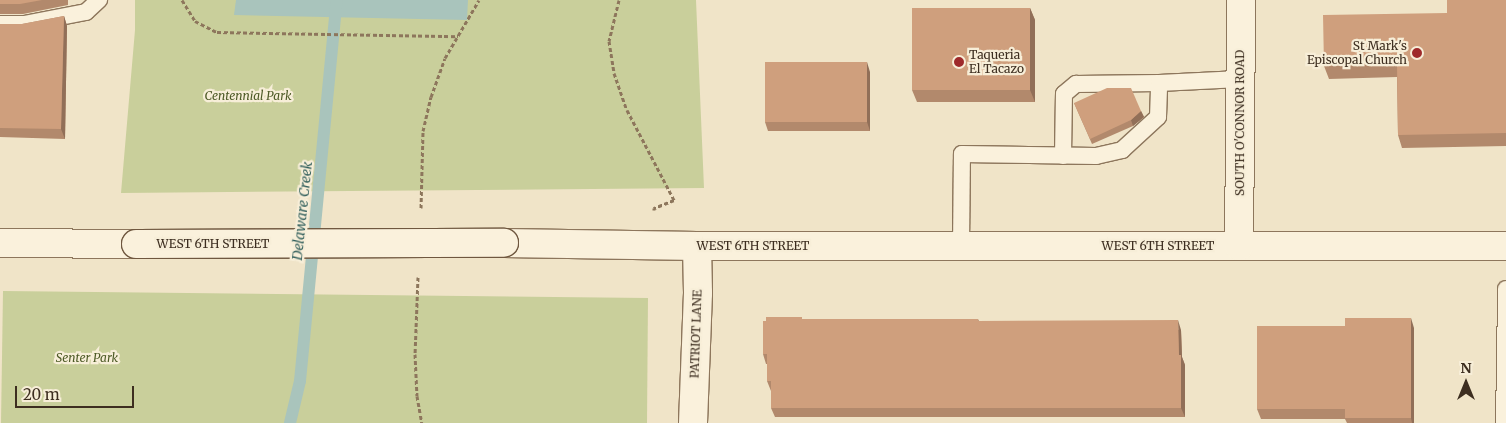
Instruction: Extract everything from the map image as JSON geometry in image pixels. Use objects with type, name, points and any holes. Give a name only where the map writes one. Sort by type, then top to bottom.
[{"type":"street","name":"SOUTH O'CONNOR ROAD","points":[[1239,246],[1241,0]]},
{"type":"street","name":"WEST 6TH STREET","points":[[0,243],[504,243],[697,246],[1506,246]]},
{"type":"street","name":"PATRIOT LANE","points":[[693,423],[698,293],[697,246]]},
{"type":"lane","points":[[0,24],[24,24],[86,12],[99,0]]},
{"type":"lane","points":[[1063,156],[1064,94],[1076,84],[1240,78]]},
{"type":"lane","points":[[961,246],[962,154],[1096,156],[1122,150],[1158,118],[1159,82]]},
{"type":"lane","points":[[1504,423],[1506,289]]},
{"type":"path","points":[[182,0],[195,20],[218,32],[458,36]]},
{"type":"path","points":[[420,218],[423,131],[431,97],[444,58],[479,0]]},
{"type":"path","points":[[619,0],[609,41],[614,73],[627,110],[674,200]]},
{"type":"path","points":[[418,276],[415,354],[417,396],[422,423]]},
{"type":"green space","name":"Centennial Park","points":[[135,0],[696,0],[704,188],[121,193],[135,30]]},
{"type":"green space","name":"Senter Park","points":[[3,291],[648,298],[647,423],[1,423]]},
{"type":"water","points":[[236,0],[468,0],[467,20],[234,15]]},
{"type":"building","points":[[0,0],[42,0],[20,4],[0,4]]},
{"type":"building","name":"St Mark's Episcopal Church","points":[[1447,0],[1506,0],[1506,133],[1398,135],[1397,64],[1324,66],[1323,15],[1447,13]]},
{"type":"building","points":[[912,8],[1030,8],[1030,90],[912,90]]},
{"type":"building","points":[[64,16],[61,129],[0,128],[0,24],[22,24]]},
{"type":"building","points":[[765,62],[867,62],[867,122],[765,122]]},
{"type":"building","points":[[1107,88],[1131,88],[1141,111],[1131,120],[1090,139],[1074,103]]},
{"type":"building","points":[[766,317],[802,317],[802,319],[978,319],[978,321],[1178,320],[1179,355],[1181,355],[1181,408],[771,408],[771,381],[767,381],[767,354],[763,354],[763,321],[766,321]]},
{"type":"building","points":[[1345,318],[1411,318],[1411,418],[1345,418],[1345,409],[1257,409],[1257,326],[1345,326]]},
{"type":"waterway","name":"Delaware Creek","points":[[290,423],[300,381],[337,0]]},
{"type":"place","name":"St Mark's Episcopal Church","points":[[1417,53]]},
{"type":"place","name":"Taqueria El Tacazo","points":[[959,62]]}]
